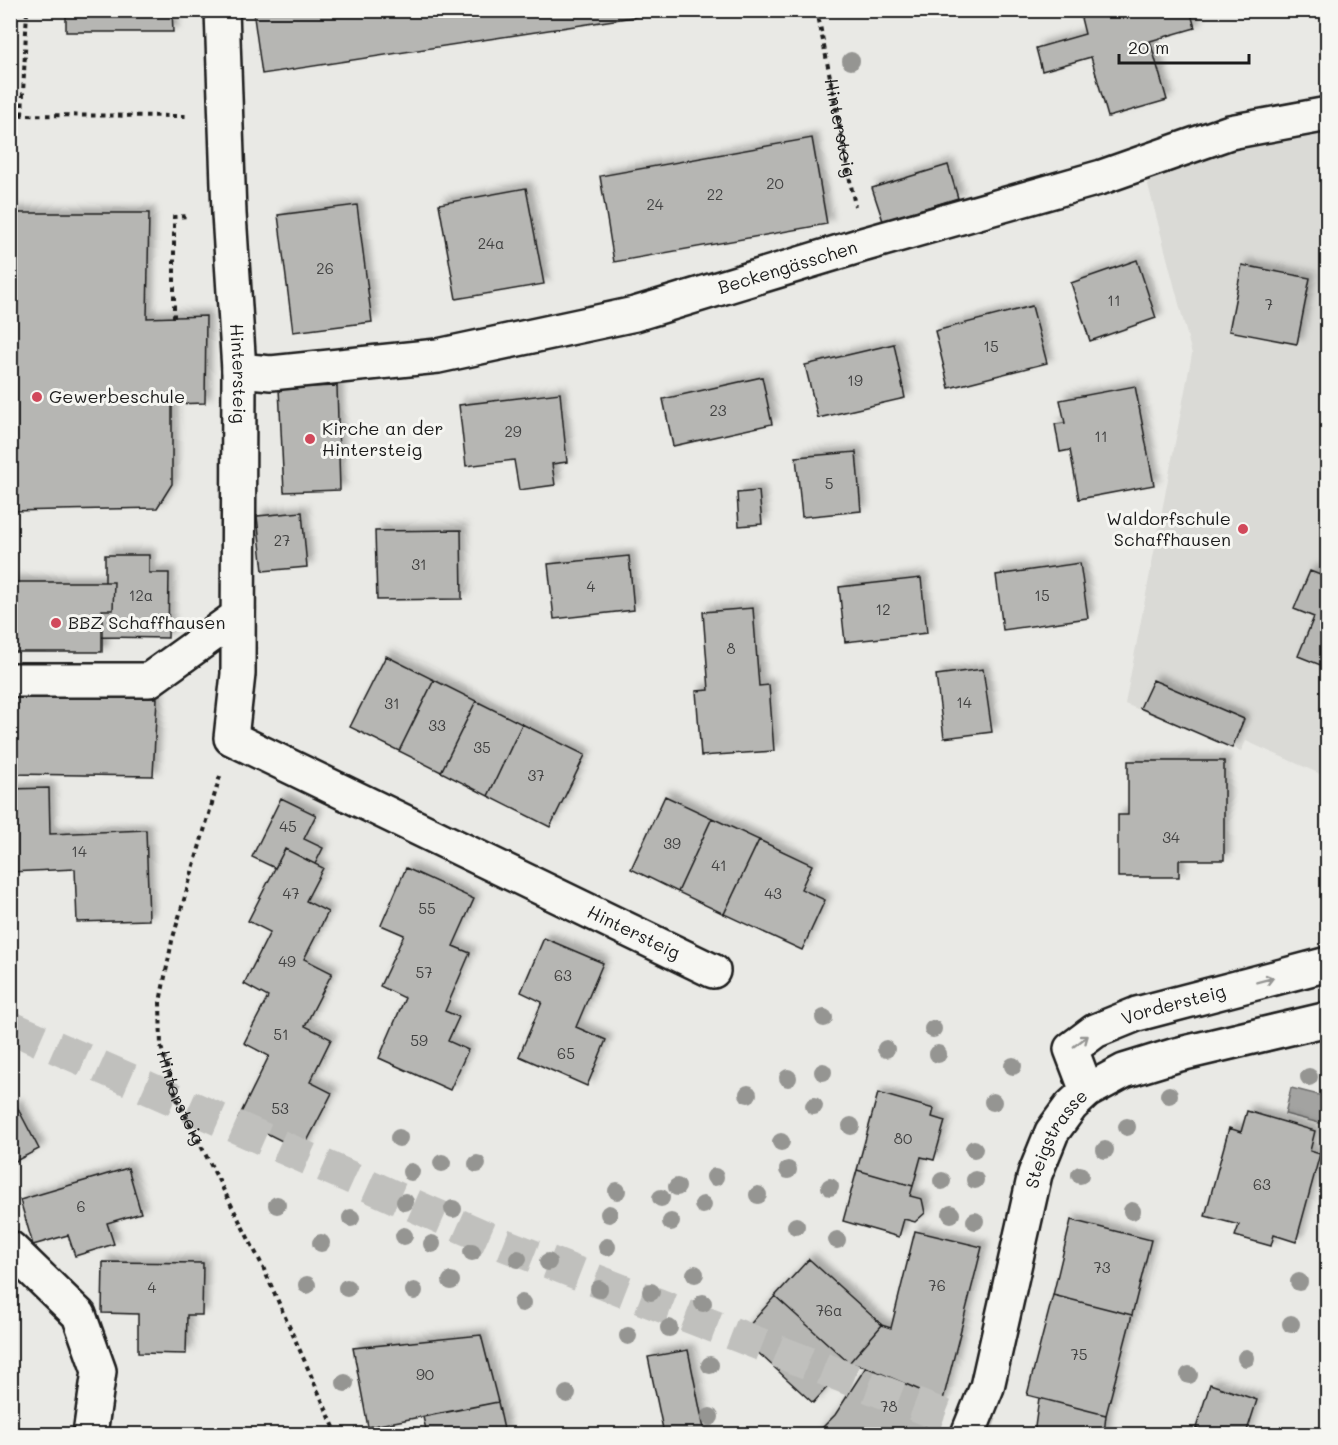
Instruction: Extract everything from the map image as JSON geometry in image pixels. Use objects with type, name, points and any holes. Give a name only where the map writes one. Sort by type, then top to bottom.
[{"type":"street","name":"Hintersteig","points":[[222,10],[239,370],[238,674],[231,738],[713,971]]},
{"type":"street","name":"Beckengässchen","points":[[239,370],[271,373],[438,356],[635,314],[862,245],[1102,177],[1230,132],[1328,114]]},
{"type":"street","points":[[10,680],[149,680],[238,616]]},
{"type":"street","name":"Vordersteig","points":[[1087,1091],[1071,1049],[1095,1031],[1137,1014],[1328,964]]},
{"type":"street","name":"Steigstrasse","points":[[968,1434],[987,1387],[1035,1174],[1052,1132],[1071,1106],[1087,1091],[1124,1071],[1155,1061],[1328,1020]]},
{"type":"street","points":[[10,1248],[79,1315],[99,1371],[90,1434]]},
{"type":"path","points":[[22,115],[27,10]]},
{"type":"path","name":"Hintersteig","points":[[817,10],[862,245]]},
{"type":"path","points":[[10,115],[226,116]]},
{"type":"path","points":[[174,217],[174,318]]},
{"type":"path","name":"Hintersteig","points":[[231,738],[172,941],[160,1002],[161,1047],[177,1099],[261,1265],[337,1434]]},
{"type":"shaded area","name":"Waldorfschule Schaffhausen","points":[[1327,124],[1327,777],[1246,741],[1241,751],[1125,704],[1192,354],[1145,173],[1234,141]]},
{"type":"shaded area","points":[[1291,1088],[1327,1097],[1327,1125],[1285,1114]]},
{"type":"building","points":[[66,10],[172,10],[173,32],[66,32]]},
{"type":"building","points":[[253,10],[679,10],[262,74]]},
{"type":"building","points":[[1079,10],[1190,10],[1195,28],[1150,41],[1167,100],[1108,117],[1091,57],[1042,71],[1036,48],[1085,34]]},
{"type":"building","points":[[812,138],[827,224],[614,262],[600,176]]},
{"type":"building","points":[[948,165],[958,198],[883,221],[872,188]]},
{"type":"building","points":[[526,188],[544,284],[456,299],[439,204]]},
{"type":"building","points":[[357,205],[372,322],[293,332],[278,215]]},
{"type":"building","points":[[10,213],[149,213],[147,318],[206,316],[205,403],[172,404],[172,484],[157,508],[10,511]]},
{"type":"building","points":[[1137,260],[1156,318],[1090,341],[1071,283]]},
{"type":"building","points":[[1242,265],[1310,278],[1297,344],[1229,331]]},
{"type":"building","points":[[1032,306],[1047,363],[949,388],[935,331]]},
{"type":"building","points":[[894,344],[905,398],[818,418],[805,365]]},
{"type":"building","points":[[762,377],[772,424],[673,446],[663,399]]},
{"type":"building","name":"Kirche an der Hintersteig","points":[[337,386],[340,490],[284,492],[279,388]]},
{"type":"building","points":[[1135,386],[1154,485],[1079,499],[1070,450],[1060,452],[1055,424],[1065,423],[1060,400]]},
{"type":"building","points":[[560,393],[567,462],[552,464],[555,485],[519,490],[514,460],[466,466],[459,405]]},
{"type":"building","points":[[856,452],[861,511],[802,517],[796,457]]},
{"type":"building","points":[[759,491],[762,524],[739,526],[737,493]]},
{"type":"building","points":[[302,512],[307,567],[263,571],[257,516]]},
{"type":"building","points":[[461,530],[462,599],[377,600],[375,531]]},
{"type":"building","points":[[105,555],[149,555],[149,573],[169,573],[168,638],[102,637],[102,610],[113,610],[114,582],[105,582]]},
{"type":"building","points":[[629,556],[634,610],[554,619],[548,564]]},
{"type":"building","points":[[1080,563],[1088,618],[1003,630],[996,575]]},
{"type":"building","points":[[1310,571],[1328,578],[1328,668],[1298,656],[1314,617],[1294,609]]},
{"type":"building","points":[[921,578],[927,633],[845,642],[839,587]]},
{"type":"building","name":"BBZ Schaffhausen","points":[[10,582],[114,582],[113,610],[102,610],[102,652],[10,652]]},
{"type":"building","points":[[753,608],[759,686],[769,685],[774,751],[701,756],[696,691],[709,690],[703,612]]},
{"type":"building","points":[[386,656],[434,680],[399,751],[350,727]]},
{"type":"building","points":[[983,669],[992,732],[944,738],[936,675]]},
{"type":"building","points":[[434,680],[476,701],[441,772],[399,751]]},
{"type":"building","points":[[1153,680],[1244,719],[1232,748],[1140,708]]},
{"type":"building","points":[[10,696],[157,698],[153,776],[10,774]]},
{"type":"building","points":[[476,701],[522,724],[488,796],[441,772]]},
{"type":"building","points":[[522,724],[585,755],[550,827],[488,796]]},
{"type":"building","points":[[1128,761],[1224,761],[1224,860],[1179,860],[1179,877],[1118,877],[1118,815],[1128,815]]},
{"type":"building","points":[[49,788],[50,834],[146,830],[149,920],[77,922],[75,869],[10,872],[10,789]]},
{"type":"building","points":[[665,796],[712,818],[678,892],[631,869]]},
{"type":"building","points":[[281,798],[316,815],[304,839],[323,848],[315,864],[285,849],[275,868],[252,857]]},
{"type":"building","points":[[712,818],[759,840],[724,914],[678,892]]},
{"type":"building","points":[[759,840],[812,865],[801,889],[825,900],[802,950],[724,914]]},
{"type":"building","points":[[285,849],[323,868],[306,901],[328,912],[304,959],[332,973],[305,1026],[331,1039],[310,1082],[332,1093],[302,1151],[238,1119],[269,1056],[244,1043],[268,997],[244,984],[270,932],[248,921]]},
{"type":"building","points":[[406,868],[474,899],[453,946],[470,953],[445,1011],[459,1017],[448,1041],[468,1050],[450,1090],[379,1058],[405,998],[380,986],[404,935],[381,925]]},
{"type":"building","points":[[544,938],[603,963],[576,1027],[606,1040],[587,1086],[519,1056],[542,1002],[521,992]]},
{"type":"building","points":[[878,1093],[934,1109],[932,1117],[945,1121],[934,1160],[921,1157],[913,1186],[857,1170]]},
{"type":"building","points":[[16,1105],[39,1149],[10,1164],[10,1108]]},
{"type":"building","points":[[1247,1111],[1315,1131],[1310,1151],[1320,1154],[1296,1242],[1274,1235],[1271,1246],[1235,1236],[1239,1225],[1205,1216],[1229,1128],[1241,1132]]},
{"type":"building","points":[[128,1168],[141,1213],[107,1223],[114,1244],[75,1256],[68,1235],[33,1245],[20,1200]]},
{"type":"building","points":[[857,1170],[913,1186],[910,1196],[922,1199],[925,1213],[915,1222],[904,1219],[899,1237],[843,1221]]},
{"type":"building","points":[[1071,1220],[1151,1240],[1132,1315],[1053,1295]]},
{"type":"building","points":[[915,1231],[982,1247],[943,1400],[866,1367],[849,1363],[882,1325],[891,1328]]},
{"type":"building","points":[[809,1259],[882,1325],[849,1363],[775,1296]]},
{"type":"building","points":[[103,1262],[203,1263],[202,1315],[187,1315],[186,1354],[138,1353],[138,1314],[102,1313]]},
{"type":"building","points":[[1053,1295],[1132,1315],[1106,1415],[1027,1395]]},
{"type":"building","points":[[775,1296],[849,1363],[813,1403],[740,1336]]},
{"type":"building","points":[[481,1335],[498,1402],[368,1427],[353,1348]]},
{"type":"building","points":[[688,1350],[705,1434],[664,1434],[648,1357]]},
{"type":"building","points":[[866,1367],[943,1400],[921,1434],[816,1434],[835,1415]]},
{"type":"building","points":[[1210,1384],[1257,1400],[1246,1434],[1216,1434],[1196,1428]]},
{"type":"building","points":[[1039,1398],[1106,1415],[1104,1434],[1034,1434]]},
{"type":"building","points":[[498,1402],[505,1434],[427,1434],[423,1417]]},
{"type":"building","points":[[1196,1428],[1216,1434],[1193,1434]]},
{"type":"tunnel","points":[[10,1027],[492,1240],[991,1434]]},
{"type":"place","name":"Gewerbeschule","points":[[37,397]]},
{"type":"place","name":"Kirche an der Hintersteig","points":[[310,439]]},
{"type":"place","name":"Waldorfschule Schaffhausen","points":[[1243,529]]},
{"type":"place","name":"BBZ Schaffhausen","points":[[56,623]]}]
